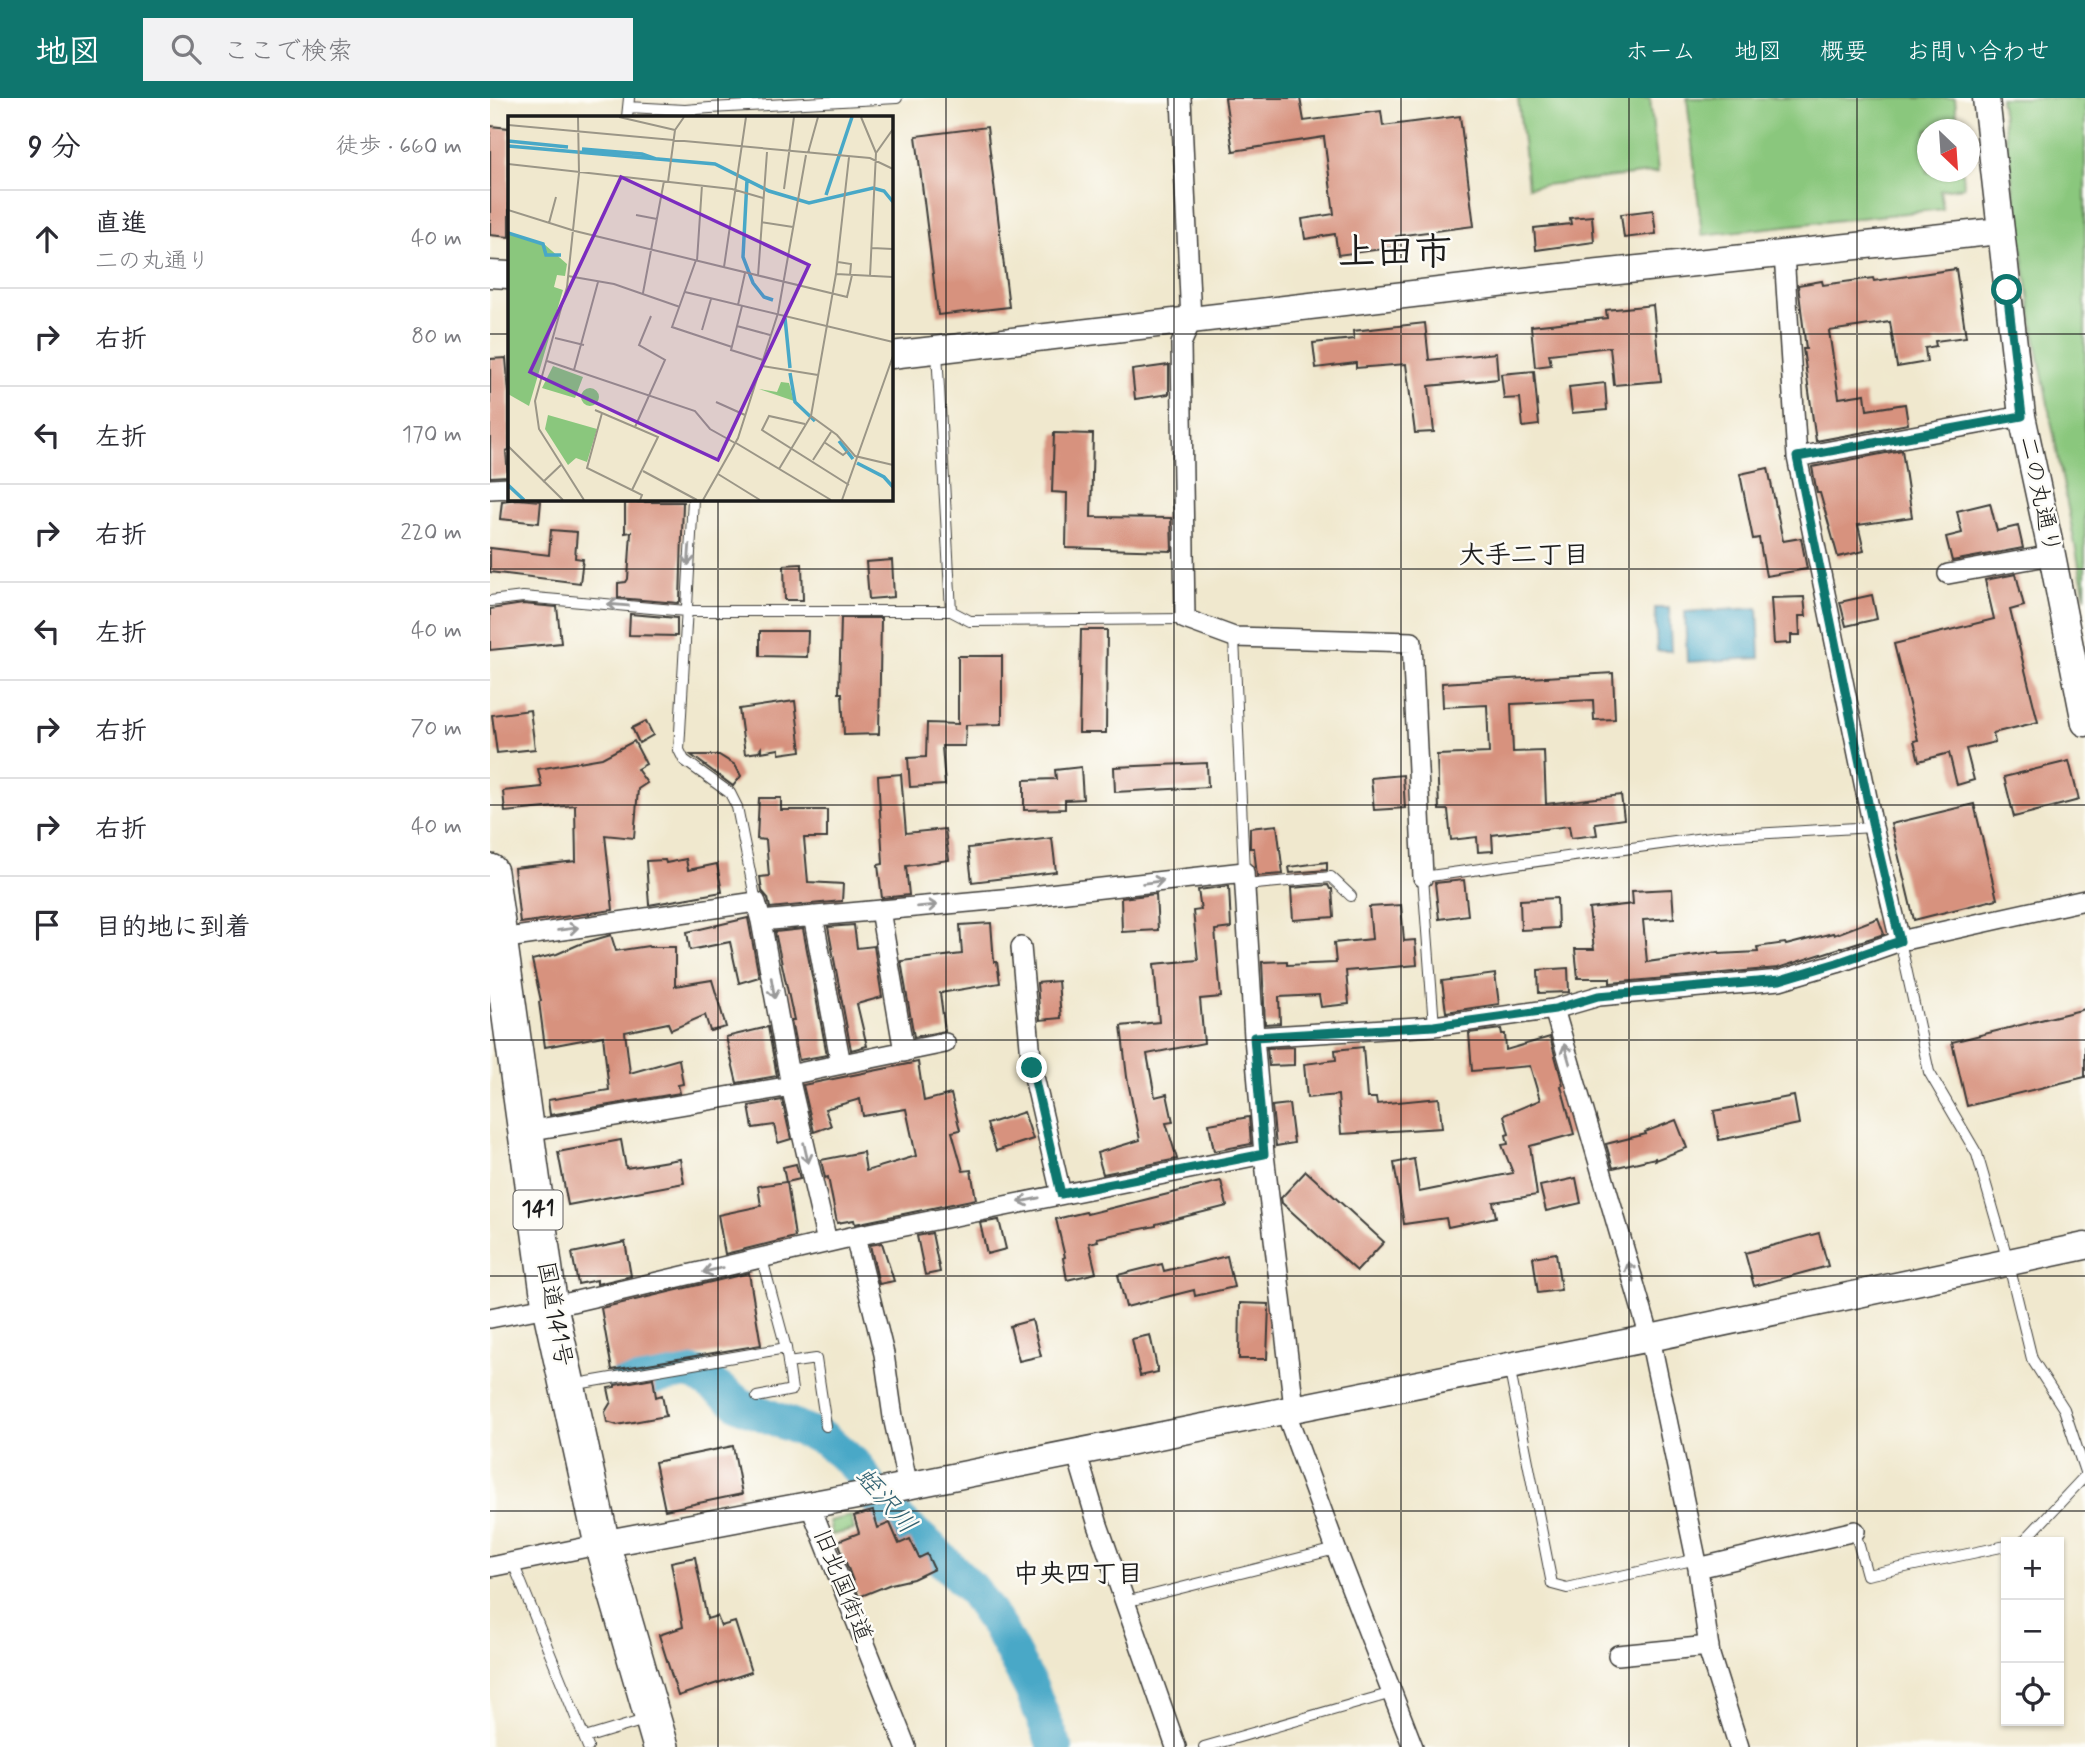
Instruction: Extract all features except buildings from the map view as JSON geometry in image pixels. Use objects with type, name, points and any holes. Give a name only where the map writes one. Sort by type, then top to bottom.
[{"type":"highway","name":"国道141号","points":[[491,882],[527,1131],[539,1309],[568,1386],[601,1544],[657,1732]]},
{"type":"street","points":[[1181,98],[1191,321],[1181,344],[1185,619],[1234,637],[1412,642],[1423,877]]},
{"type":"street","name":"二の丸通り","points":[[1986,98],[2022,416],[2053,555],[2085,723]]},
{"type":"street","points":[[892,355],[1533,280],[2000,231]]},
{"type":"street","points":[[1784,254],[1797,457],[1873,827],[1900,941]]},
{"type":"street","points":[[490,274],[508,275]]},
{"type":"street","points":[[1797,457],[2022,416]]},
{"type":"street","points":[[490,489],[508,488]]},
{"type":"street","points":[[1948,574],[2053,555]]},
{"type":"street","points":[[761,921],[1245,878],[1254,1037],[1289,1409],[1336,1549],[1413,1747]]},
{"type":"street","points":[[1254,1037],[1434,1026],[1555,1009],[1598,996],[1780,980],[1900,941],[2085,900]]},
{"type":"street","points":[[500,939],[756,902],[790,1081],[827,1242]]},
{"type":"street","points":[[880,910],[904,1052]]},
{"type":"street","points":[[813,916],[841,1064]]},
{"type":"street","points":[[1021,947],[1032,1068],[1061,1194]]},
{"type":"street","points":[[1555,1009],[1650,1338],[1698,1563],[1709,1646],[1739,1747]]},
{"type":"street","points":[[527,1131],[790,1081],[841,1064],[945,1044]]},
{"type":"street","points":[[490,1318],[855,1236],[1264,1154]]},
{"type":"street","points":[[855,1236],[884,1354],[893,1417],[887,1490]]},
{"type":"street","points":[[810,1505],[1650,1338],[2085,1246]]},
{"type":"street","points":[[1076,1451],[1176,1747]]},
{"type":"street","name":"旧北国街道","points":[[601,1544],[810,1505],[906,1747]]},
{"type":"street","points":[[1698,1563],[1855,1531]]},
{"type":"street","points":[[490,1567],[601,1544]]},
{"type":"street","points":[[1618,1655],[1709,1646]]},
{"type":"lane","points":[[628,107],[685,114],[710,103],[897,98]]},
{"type":"lane","points":[[937,351],[951,611]]},
{"type":"lane","points":[[693,500],[679,750],[684,760],[730,793],[737,807],[756,902]]},
{"type":"lane","points":[[490,601],[523,597],[686,611],[951,611],[970,621],[1185,619]]},
{"type":"lane","points":[[1234,637],[1245,878],[1331,877],[1352,896]]},
{"type":"lane","points":[[1434,1026],[1423,877],[1718,836],[1873,827]]},
{"type":"lane","points":[[1900,941],[1929,1072],[1977,1154],[2008,1261],[2032,1359],[2064,1409],[2085,1474],[2028,1537]]},
{"type":"lane","points":[[757,1397],[792,1390],[786,1348],[762,1259]]},
{"type":"lane","points":[[568,1386],[786,1348]]},
{"type":"lane","points":[[788,1363],[816,1359],[826,1426]]},
{"type":"lane","points":[[1509,1365],[1552,1584],[1567,1588],[1698,1563]]},
{"type":"lane","points":[[1855,1531],[1867,1575],[2001,1547]]},
{"type":"lane","points":[[1125,1601],[1336,1549]]},
{"type":"lane","points":[[513,1563],[586,1743],[657,1732]]},
{"type":"lane","points":[[1204,1747],[1392,1693]]},
{"type":"green space","points":[[1518,98],[1650,98],[1658,172],[1528,187]]},
{"type":"green space","points":[[1687,98],[1955,98],[1957,119],[1917,119],[1917,182],[1964,182],[1964,187],[1940,190],[1943,209],[1702,235]]},
{"type":"green space","points":[[2000,98],[2085,98],[2085,597],[2034,331]]},
{"type":"green space","points":[[851,1516],[854,1530],[832,1535],[829,1521]]},
{"type":"water","points":[[1655,608],[1669,608],[1671,651],[1657,651]]},
{"type":"water","points":[[1758,608],[1760,658],[1687,662],[1685,612]]},
{"type":"waterway","name":"蛭沢川","points":[[625,1382],[684,1372],[697,1374],[741,1405],[825,1439],[857,1467],[884,1508],[930,1547],[974,1591],[1000,1630],[1031,1688],[1055,1747]]},
{"type":"district","name":"上田市","points":[[1395,253]]},
{"type":"district","name":"大手二丁目","points":[[1524,556]]},
{"type":"district","name":"中央四丁目","points":[[1078,1575]]},
{"type":"route","points":[[1032,1068],[1061,1194],[1264,1154],[1254,1037],[1434,1026],[1555,1009],[1598,996],[1780,980],[1900,941],[1873,827],[1797,457],[2022,416],[2007,290]]}]
